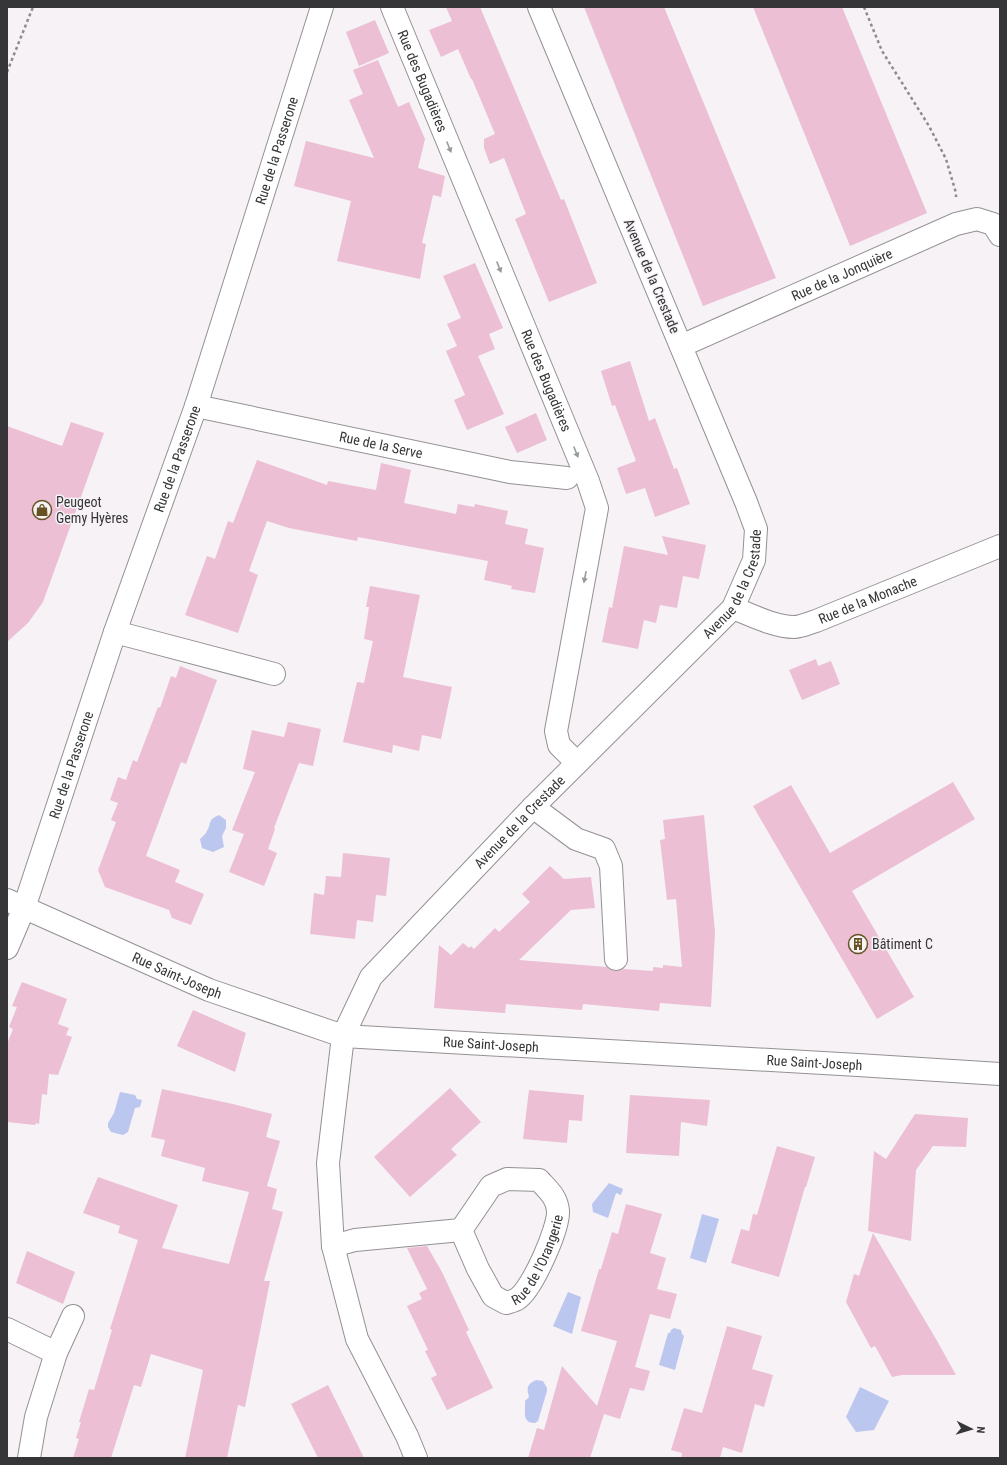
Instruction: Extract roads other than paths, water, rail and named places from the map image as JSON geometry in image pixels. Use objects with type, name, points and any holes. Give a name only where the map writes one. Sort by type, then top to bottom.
[{"type":"street","name":"Rue de la Passerone","points":[[7,948],[16,904],[196,406],[322,7]]},
{"type":"street","name":"Rue des Bugadières","points":[[392,7],[588,481],[597,508],[556,731],[559,745],[577,763]]},
{"type":"street","name":"Avenue de la Crestade","points":[[343,1036],[371,977],[533,807],[733,608],[754,560],[756,529],[539,7]]},
{"type":"street","name":"Rue de la Jonquière","points":[[681,346],[956,224],[976,219],[993,224],[1000,235]]},
{"type":"street","name":"Rue de la Serve","points":[[196,406],[510,472],[567,478]]},
{"type":"street","name":"Rue de la Monache","points":[[733,608],[779,624],[795,627],[816,621],[1000,546]]},
{"type":"street","points":[[115,632],[274,674]]},
{"type":"street","points":[[533,807],[576,839],[604,849],[611,866],[616,959]]},
{"type":"street","name":"Rue Saint-Joseph","points":[[16,904],[209,990],[343,1036],[1000,1074]]},
{"type":"street","points":[[343,1036],[328,1163],[333,1246],[356,1339],[408,1436],[416,1458]]},
{"type":"street","name":"Rue de l'Orangerie","points":[[508,1179],[539,1180],[554,1196],[558,1212],[551,1242],[532,1281],[518,1299],[506,1303],[492,1296],[461,1230],[491,1186],[508,1179]]},
{"type":"street","points":[[333,1246],[355,1240],[461,1230]]},
{"type":"street","points":[[29,1458],[36,1417],[56,1353],[73,1316]]},
{"type":"street","points":[[7,1329],[56,1353]]},
{"type":"water","points":[[219,815],[226,820],[226,828],[222,836],[224,847],[213,852],[202,848],[200,839],[207,832],[211,820]]},
{"type":"water","points":[[120,1092],[135,1095],[137,1099],[142,1100],[140,1107],[135,1108],[128,1132],[123,1135],[111,1132],[108,1127],[108,1123],[114,1113]]},
{"type":"water","points":[[609,1183],[623,1189],[621,1195],[616,1193],[608,1218],[593,1212],[592,1204]]},
{"type":"water","points":[[702,1214],[719,1219],[706,1263],[690,1258]]},
{"type":"water","points":[[568,1292],[581,1297],[572,1334],[553,1326]]},
{"type":"water","points":[[674,1328],[681,1330],[684,1336],[675,1370],[659,1365],[668,1333],[670,1333]]},
{"type":"water","points":[[536,1380],[543,1381],[547,1391],[538,1421],[535,1423],[526,1419],[525,1401],[529,1397],[529,1385]]},
{"type":"water","points":[[860,1387],[889,1401],[874,1430],[856,1432],[846,1417]]},
{"type":"place","name":"Peugeot Gemy Hyères","points":[[42,510]]},
{"type":"place","name":"Bâtiment C","points":[[858,944]]}]
